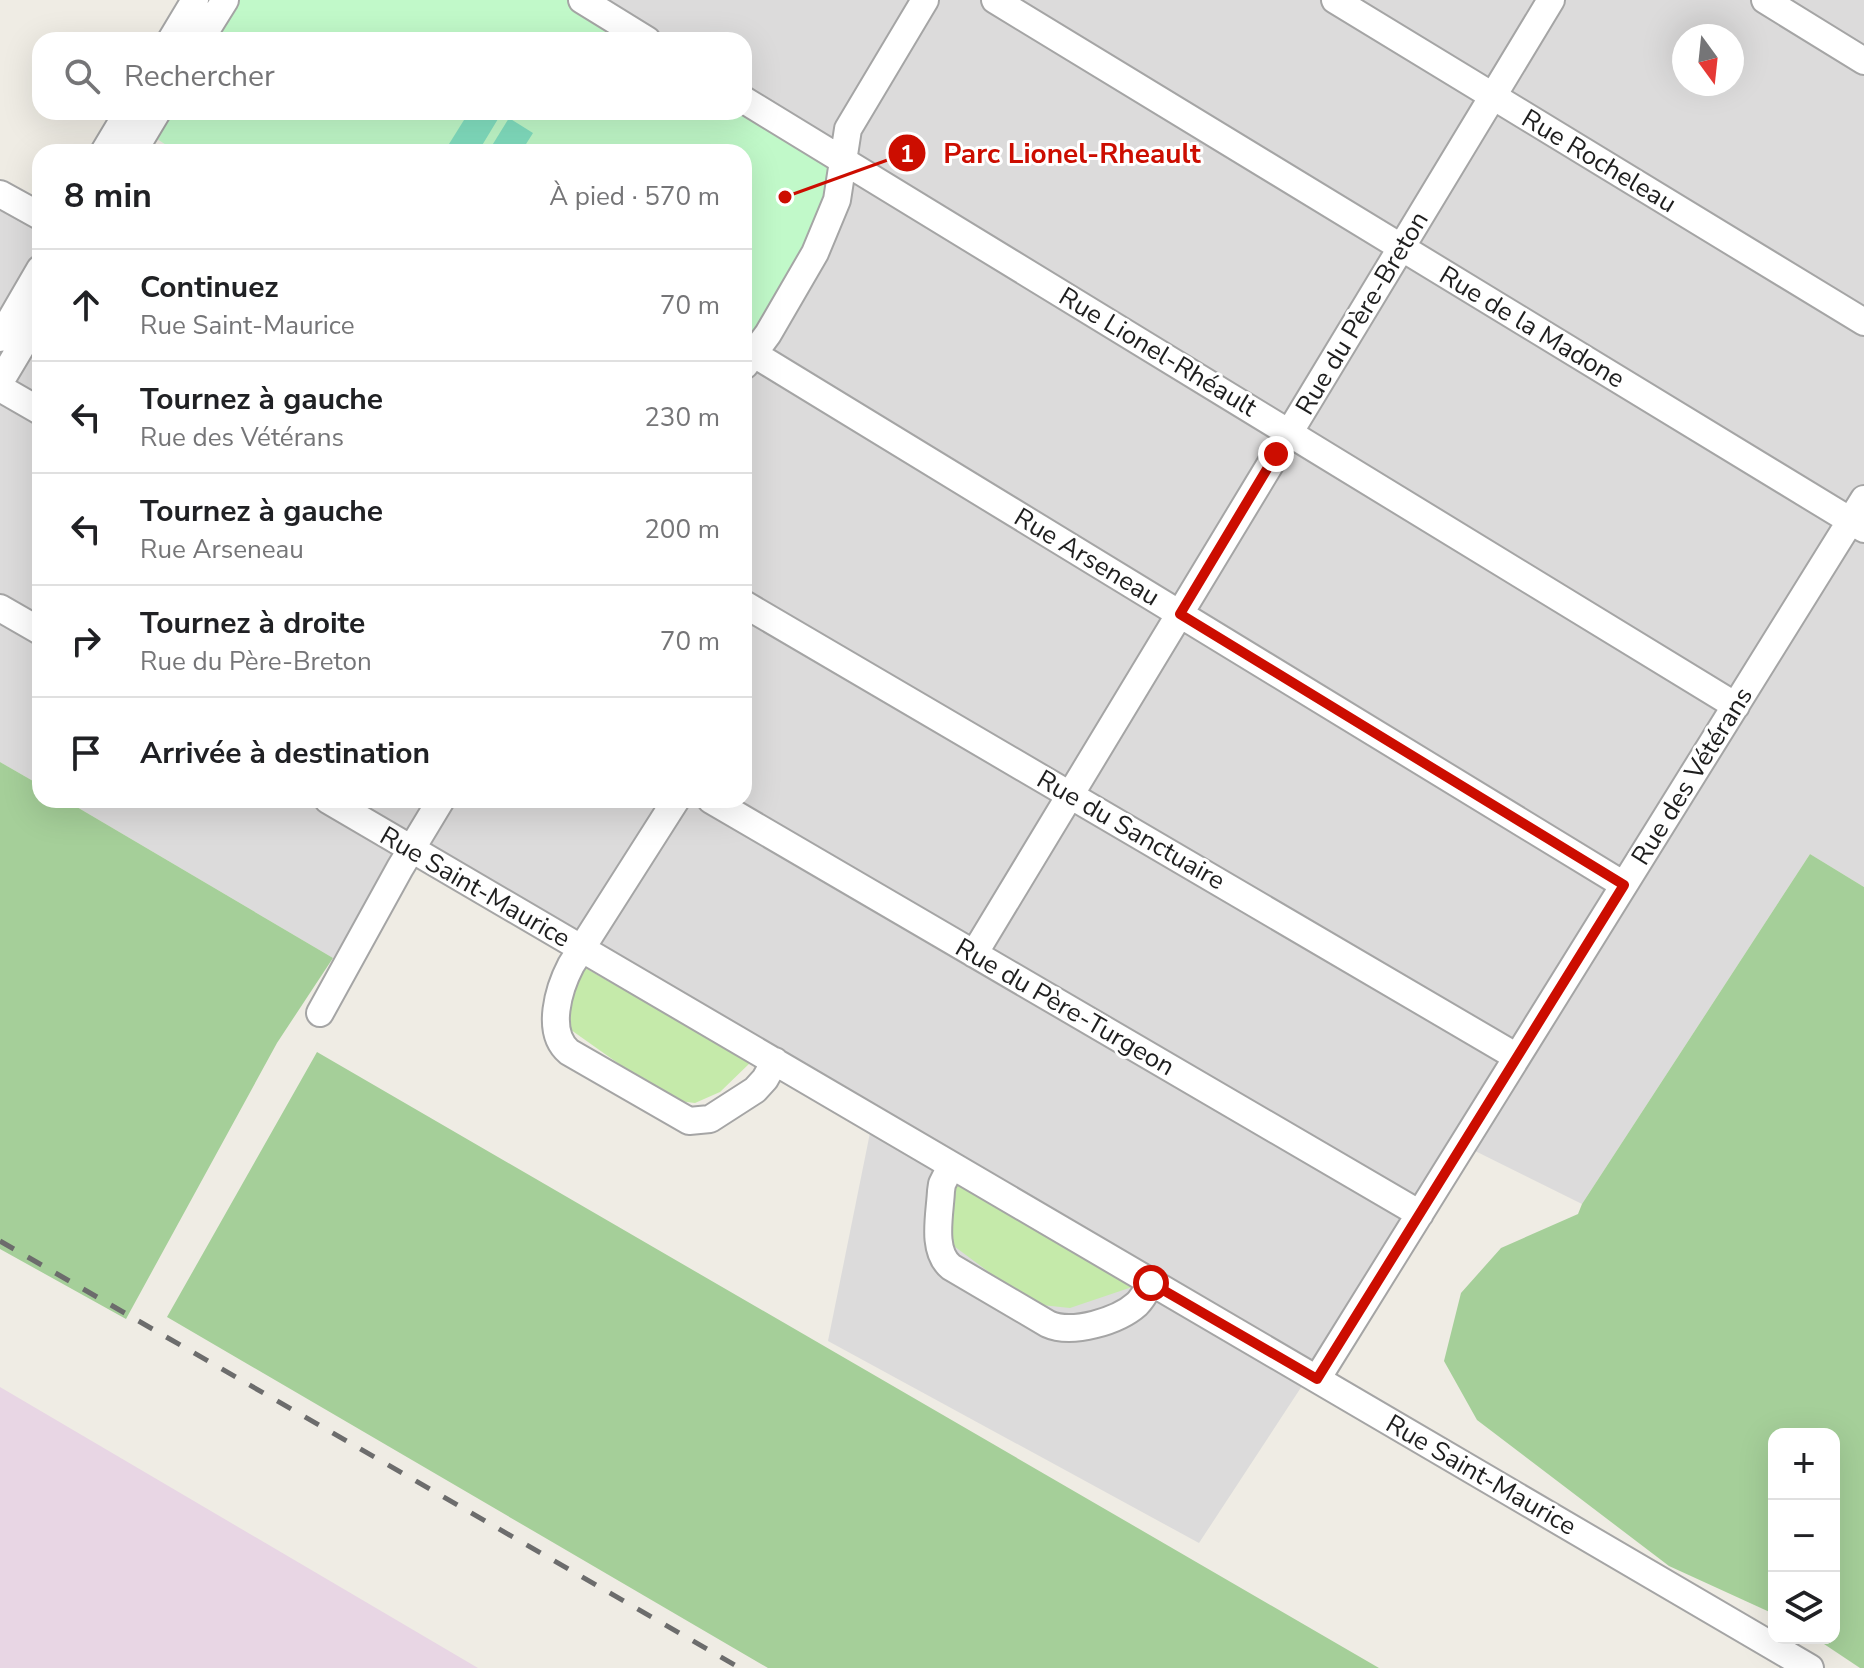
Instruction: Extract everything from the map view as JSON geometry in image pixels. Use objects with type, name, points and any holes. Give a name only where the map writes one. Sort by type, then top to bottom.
[{"type":"street","points":[[176,32],[195,0]]},
{"type":"street","points":[[582,0],[634,32]]},
{"type":"street","points":[[752,355],[815,253],[828,225],[837,200],[848,129],[925,0]]},
{"type":"street","name":"Rue de la Madone","points":[[995,0],[1402,247],[1860,516]]},
{"type":"street","name":"Rue Rocheleau","points":[[1335,0],[1864,322]]},
{"type":"street","name":"Rue du Père-Breton","points":[[974,954],[1551,0]]},
{"type":"street","points":[[1765,0],[1864,61]]},
{"type":"street","points":[[205,32],[222,1]]},
{"type":"street","name":"Rue Lionel-Rhéault","points":[[752,105],[1736,706]]},
{"type":"street","points":[[109,144],[123,120]]},
{"type":"street","points":[[138,144],[152,120]]},
{"type":"street","points":[[0,194],[32,212]]},
{"type":"street","points":[[0,338],[32,283]]},
{"type":"street","points":[[0,382],[32,328]]},
{"type":"street","name":"Rue Arseneau","points":[[752,362],[1180,614],[1624,885]]},
{"type":"street","points":[[0,388],[32,406]]},
{"type":"street","name":"Rue des Vétérans","points":[[1317,1379],[1736,706],[1860,516]]},
{"type":"street","points":[[0,608],[32,626]]},
{"type":"street","name":"Rue du Sanctuaire","points":[[752,609],[1517,1057]]},
{"type":"street","name":"Rue Saint-Maurice","points":[[342,808],[1810,1668]]},
{"type":"street","points":[[320,1013],[436,808]]},
{"type":"street","points":[[581,949],[671,808]]},
{"type":"street","name":"Rue du Père-Turgeon","points":[[725,808],[1420,1214]]},
{"type":"street","name":"Rue Saint-Maurice","points":[[581,949],[560,989],[556,1025],[561,1043],[569,1052],[680,1117],[697,1121],[716,1116],[755,1090],[775,1061]]},
{"type":"street","points":[[951,1166],[942,1184],[939,1241],[942,1256],[951,1267],[1053,1326],[1065,1329],[1085,1327],[1127,1311],[1141,1300],[1151,1283]]},
{"type":"shaded area","points":[[572,0],[1864,0],[1864,887],[1810,854],[1582,1204],[1455,1141],[1414,1215],[1199,1543],[828,1341],[873,1118],[405,842],[333,958],[79,808],[752,808],[752,144],[744,144],[744,120],[752,120],[752,32],[622,32]]},
{"type":"shaded area","points":[[0,205],[32,224],[32,780],[0,762]]},
{"type":"shaded area","points":[[0,1387],[478,1668],[0,1668]]},
{"type":"green space","points":[[198,0],[582,0],[636,32],[180,32]]},
{"type":"green space","points":[[752,117],[830,161],[821,233],[752,346],[752,144],[165,144],[128,120],[752,120]]},
{"type":"green space","points":[[464,120],[497,120],[483,144],[449,144]]},
{"type":"green space","points":[[508,120],[533,133],[526,144],[493,144]]},
{"type":"green space","points":[[0,762],[32,780],[32,808],[79,808],[333,958],[277,1043],[126,1319],[0,1249]]},
{"type":"green space","points":[[1810,854],[1864,887],[1864,1668],[1824,1644],[1840,1644],[1840,1428],[1768,1428],[1768,1611],[1669,1566],[1477,1420],[1444,1361],[1461,1293],[1501,1248],[1578,1214]]},
{"type":"green space","points":[[573,961],[751,1062],[720,1092],[695,1103],[670,1100],[564,1025]]},
{"type":"green space","points":[[317,1052],[1379,1668],[768,1668],[167,1317]]},
{"type":"green space","points":[[945,1171],[1144,1283],[1070,1308],[1032,1304],[939,1235]]},
{"type":"railway","points":[[0,1241],[740,1668]]},
{"type":"place","name":"Parc Lionel-Rheault","points":[[785,197]]},
{"type":"route","points":[[1151,1283],[1317,1379],[1624,885],[1180,614],[1276,454]]}]
